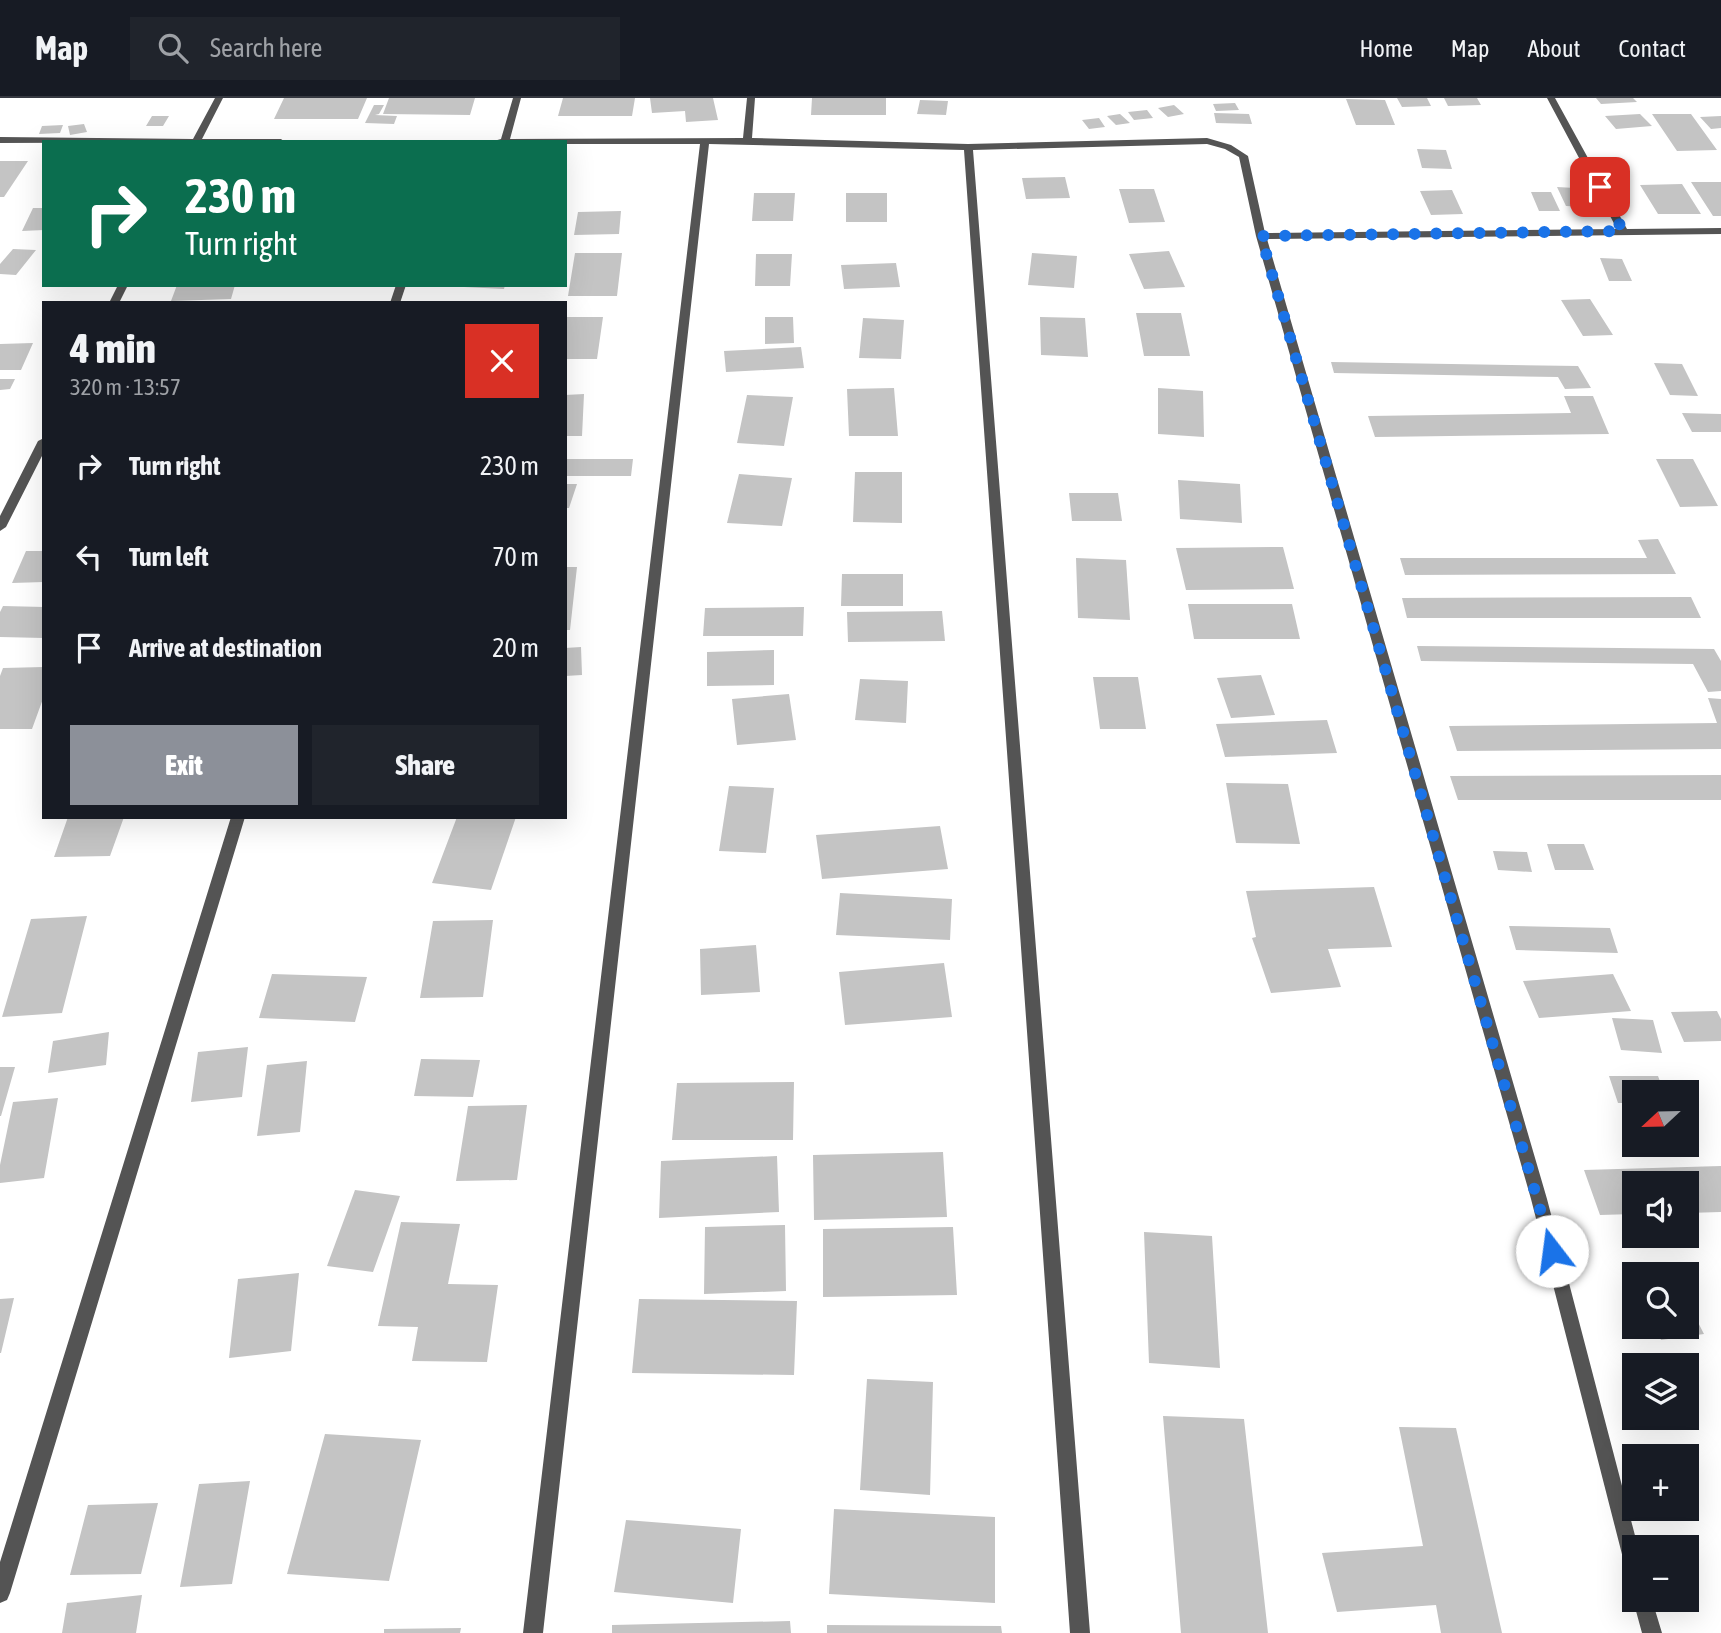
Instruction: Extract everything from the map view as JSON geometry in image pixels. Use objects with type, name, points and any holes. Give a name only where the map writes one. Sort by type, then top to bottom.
[{"type":"street","points":[[197,140],[219,98]]},
{"type":"street","points":[[505,140],[517,98]]},
{"type":"street","points":[[747,141],[751,98]]},
{"type":"street","points":[[1551,98],[1623,231]]},
{"type":"street","points":[[0,140],[42,140]]},
{"type":"street","points":[[567,141],[747,141],[968,147],[1195,140],[1218,143],[1243,156],[1261,236],[1539,1199],[1626,1535]]},
{"type":"street","points":[[534,1633],[705,141]]},
{"type":"street","points":[[968,147],[1080,1633]]},
{"type":"street","points":[[1261,236],[1721,231]]},
{"type":"street","points":[[0,527],[42,445]]},
{"type":"street","points":[[0,1593],[237,819]]},
{"type":"street","points":[[1646,1612],[1652,1633]]},
{"type":"building","points":[[284,98],[367,98],[358,119],[274,119]]},
{"type":"building","points":[[389,98],[475,98],[470,115],[383,114]]},
{"type":"building","points":[[563,98],[635,98],[632,116],[558,116]]},
{"type":"building","points":[[650,98],[713,98],[718,120],[686,122],[685,111],[652,113]]},
{"type":"building","points":[[812,98],[886,98],[886,115],[811,115]]},
{"type":"building","points":[[1397,98],[1427,98],[1431,106],[1402,107]]},
{"type":"building","points":[[1444,98],[1477,98],[1481,105],[1448,106]]},
{"type":"building","points":[[1596,98],[1633,98],[1637,102],[1601,104]]},
{"type":"building","points":[[1346,99],[1385,100],[1395,125],[1356,125]]},
{"type":"building","points":[[920,100],[948,101],[946,115],[917,114]]},
{"type":"building","points":[[1235,103],[1239,110],[1216,111],[1213,104]]},
{"type":"building","points":[[374,105],[384,105],[379,114],[375,115],[397,116],[394,124],[365,123]]},
{"type":"building","points":[[1174,105],[1184,114],[1168,117],[1158,108]]},
{"type":"building","points":[[1147,110],[1153,118],[1134,120],[1128,112]]},
{"type":"building","points":[[1214,113],[1249,114],[1252,124],[1216,123]]},
{"type":"building","points":[[1120,114],[1130,123],[1116,125],[1107,116]]},
{"type":"building","points":[[1640,114],[1652,126],[1616,129],[1605,116]]},
{"type":"building","points":[[1652,114],[1691,114],[1717,150],[1677,151]]},
{"type":"building","points":[[152,116],[169,116],[163,126],[146,126]]},
{"type":"building","points":[[1721,116],[1721,128],[1711,129],[1700,117]]},
{"type":"building","points":[[1099,118],[1105,127],[1089,129],[1082,120]]},
{"type":"building","points":[[84,124],[87,132],[70,135],[68,126]]},
{"type":"building","points":[[63,125],[60,133],[39,134],[42,126]]},
{"type":"building","points":[[1417,149],[1446,150],[1452,169],[1422,168]]},
{"type":"building","points":[[0,161],[28,161],[4,197],[0,197]]},
{"type":"building","points":[[1065,177],[1070,198],[1026,199],[1022,178]]},
{"type":"building","points":[[1691,182],[1721,182],[1721,216],[1713,216]]},
{"type":"building","points":[[1682,184],[1701,214],[1658,214],[1640,185]]},
{"type":"building","points":[[1557,187],[1575,188],[1584,207],[1566,206]]},
{"type":"building","points":[[1119,189],[1154,189],[1165,222],[1129,223]]},
{"type":"building","points":[[1452,190],[1463,214],[1431,215],[1420,191]]},
{"type":"building","points":[[1531,192],[1551,192],[1560,211],[1539,211]]},
{"type":"building","points":[[754,193],[795,193],[793,221],[752,221]]},
{"type":"building","points":[[846,193],[887,193],[887,222],[846,222]]},
{"type":"building","points":[[33,208],[42,208],[42,230],[22,231]]},
{"type":"building","points":[[621,211],[619,234],[574,235],[578,212]]},
{"type":"building","points":[[13,249],[36,250],[16,275],[0,274],[0,264]]},
{"type":"building","points":[[1169,251],[1185,287],[1144,289],[1129,254]]},
{"type":"building","points":[[575,253],[622,253],[617,296],[568,296]]},
{"type":"building","points":[[1032,253],[1077,256],[1074,288],[1028,285]]},
{"type":"building","points":[[756,254],[792,254],[790,286],[755,286]]},
{"type":"building","points":[[1600,258],[1622,259],[1632,281],[1609,281]]},
{"type":"building","points":[[896,263],[900,287],[844,289],[841,265]]},
{"type":"building","points":[[176,287],[234,287],[231,299],[171,301]]},
{"type":"building","points":[[464,287],[504,287],[504,289]]},
{"type":"building","points":[[1590,299],[1613,335],[1583,336],[1561,300]]},
{"type":"building","points":[[1136,313],[1181,313],[1190,356],[1144,356]]},
{"type":"building","points":[[567,317],[603,317],[597,359],[567,359]]},
{"type":"building","points":[[765,317],[793,317],[794,343],[765,344]]},
{"type":"building","points":[[1040,317],[1085,318],[1088,357],[1041,355]]},
{"type":"building","points":[[863,318],[904,320],[901,359],[859,358]]},
{"type":"building","points":[[33,343],[21,370],[0,370],[0,344]]},
{"type":"building","points":[[801,347],[804,368],[726,372],[724,351]]},
{"type":"building","points":[[1331,362],[1578,366],[1591,388],[1565,389],[1558,377],[1334,373]]},
{"type":"building","points":[[1654,363],[1682,364],[1698,396],[1670,395]]},
{"type":"building","points":[[0,379],[15,379],[10,389],[0,390]]},
{"type":"building","points":[[894,388],[898,436],[849,436],[847,389]]},
{"type":"building","points":[[1158,388],[1203,391],[1204,437],[1158,434]]},
{"type":"building","points":[[584,394],[582,436],[567,436],[567,395]]},
{"type":"building","points":[[747,395],[793,397],[784,446],[737,443]]},
{"type":"building","points":[[1564,396],[1593,396],[1609,434],[1375,437],[1368,416],[1571,413]]},
{"type":"building","points":[[1682,413],[1721,414],[1721,432],[1692,432]]},
{"type":"building","points":[[567,459],[633,459],[631,476],[567,476]]},
{"type":"building","points":[[1656,459],[1693,459],[1718,506],[1680,507]]},
{"type":"building","points":[[855,472],[902,472],[902,523],[853,522]]},
{"type":"building","points":[[739,474],[792,478],[782,526],[727,523]]},
{"type":"building","points":[[1178,480],[1240,484],[1242,523],[1180,519]]},
{"type":"building","points":[[567,484],[577,484],[569,508]]},
{"type":"building","points":[[1069,493],[1118,493],[1122,521],[1072,521]]},
{"type":"building","points":[[1658,539],[1676,574],[1405,575],[1400,558],[1647,558],[1638,540]]},
{"type":"building","points":[[1283,547],[1294,589],[1186,590],[1176,548]]},
{"type":"building","points":[[26,551],[42,551],[42,582],[12,583]]},
{"type":"building","points":[[1076,558],[1126,560],[1130,620],[1078,618]]},
{"type":"building","points":[[567,567],[577,567],[570,630],[567,630]]},
{"type":"building","points":[[842,574],[903,574],[903,606],[841,606]]},
{"type":"building","points":[[1691,597],[1701,618],[1407,618],[1402,598]]},
{"type":"building","points":[[1188,604],[1292,604],[1300,639],[1194,639]]},
{"type":"building","points":[[3,606],[42,607],[42,638],[0,637],[0,612]]},
{"type":"building","points":[[804,607],[803,636],[703,636],[705,608]]},
{"type":"building","points":[[942,611],[945,641],[848,642],[847,612]]},
{"type":"building","points":[[1417,646],[1714,649],[1721,661],[1721,691],[1708,692],[1693,664],[1421,661]]},
{"type":"building","points":[[581,647],[582,675],[567,676],[567,648]]},
{"type":"building","points":[[774,650],[774,685],[707,686],[707,652]]},
{"type":"building","points":[[42,667],[42,702],[32,729],[0,729],[0,676],[3,668]]},
{"type":"building","points":[[1261,675],[1275,715],[1231,718],[1217,678]]},
{"type":"building","points":[[1093,677],[1138,677],[1146,729],[1100,729]]},
{"type":"building","points":[[860,679],[908,681],[906,723],[855,720]]},
{"type":"building","points":[[789,694],[796,740],[737,745],[732,699]]},
{"type":"building","points":[[1708,698],[1721,699],[1721,749],[1457,751],[1449,726],[1717,723]]},
{"type":"building","points":[[1327,720],[1337,753],[1225,757],[1216,724]]},
{"type":"building","points":[[1721,775],[1721,800],[1458,800],[1450,776]]},
{"type":"building","points":[[1226,783],[1288,784],[1300,844],[1236,843]]},
{"type":"building","points":[[729,786],[774,788],[766,853],[719,851]]},
{"type":"building","points":[[67,819],[123,819],[110,856],[54,857]]},
{"type":"building","points":[[456,819],[515,819],[491,890],[432,883]]},
{"type":"building","points":[[940,826],[948,869],[822,879],[816,835]]},
{"type":"building","points":[[1547,844],[1584,844],[1594,870],[1555,870]]},
{"type":"building","points":[[1493,851],[1527,852],[1532,872],[1498,870]]},
{"type":"building","points":[[1374,887],[1392,947],[1328,949],[1341,987],[1271,993],[1252,938],[1256,937],[1246,891]]},
{"type":"building","points":[[840,893],[952,899],[950,940],[836,935]]},
{"type":"building","points":[[87,916],[62,1013],[2,1017],[31,919]]},
{"type":"building","points":[[493,920],[483,997],[420,998],[433,921]]},
{"type":"building","points":[[1509,926],[1610,928],[1618,953],[1516,950]]},
{"type":"building","points":[[756,945],[760,992],[701,995],[700,949]]},
{"type":"building","points":[[944,963],[952,1017],[845,1025],[839,972]]},
{"type":"building","points":[[272,974],[367,977],[355,1022],[259,1018]]},
{"type":"building","points":[[1613,974],[1631,1011],[1539,1018],[1523,981]]},
{"type":"building","points":[[1717,1011],[1721,1019],[1721,1041],[1684,1042],[1671,1012]]},
{"type":"building","points":[[1612,1018],[1653,1020],[1662,1053],[1621,1050]]},
{"type":"building","points":[[109,1032],[106,1065],[48,1073],[53,1041]]},
{"type":"building","points":[[248,1047],[242,1097],[191,1102],[198,1052]]},
{"type":"building","points":[[421,1059],[480,1060],[473,1097],[414,1096]]},
{"type":"building","points":[[307,1061],[300,1132],[257,1136],[267,1065]]},
{"type":"building","points":[[0,1067],[15,1067],[1,1116],[0,1116]]},
{"type":"building","points":[[1609,1076],[1658,1076],[1660,1080],[1622,1080],[1622,1103],[1618,1103]]},
{"type":"building","points":[[794,1082],[793,1140],[672,1140],[677,1083]]},
{"type":"building","points":[[58,1098],[44,1178],[0,1183],[0,1165],[13,1102]]},
{"type":"building","points":[[527,1105],[517,1180],[456,1181],[468,1106]]},
{"type":"building","points":[[943,1152],[947,1217],[814,1220],[813,1155]]},
{"type":"building","points":[[777,1156],[779,1212],[659,1218],[661,1161]]},
{"type":"building","points":[[1721,1166],[1721,1212],[1699,1213],[1699,1171],[1622,1171],[1622,1214],[1600,1215],[1584,1170]]},
{"type":"building","points":[[355,1190],[400,1196],[373,1272],[327,1266]]},
{"type":"building","points":[[401,1222],[460,1224],[448,1284],[498,1285],[487,1362],[412,1361],[418,1327],[378,1326]]},
{"type":"building","points":[[785,1225],[786,1291],[704,1294],[705,1227]]},
{"type":"building","points":[[953,1227],[957,1295],[823,1297],[823,1229]]},
{"type":"building","points":[[1144,1232],[1212,1236],[1220,1368],[1149,1363]]},
{"type":"building","points":[[299,1273],[291,1351],[229,1358],[238,1279]]},
{"type":"building","points":[[14,1298],[1,1353],[0,1353],[0,1299]]},
{"type":"building","points":[[639,1299],[797,1301],[794,1375],[632,1373]]},
{"type":"building","points":[[867,1379],[933,1382],[930,1495],[860,1490]]},
{"type":"building","points":[[1163,1416],[1244,1419],[1268,1633],[1181,1633]]},
{"type":"building","points":[[1399,1427],[1456,1428],[1502,1633],[1441,1633],[1436,1605],[1337,1612],[1322,1553],[1423,1546]]},
{"type":"building","points":[[325,1434],[421,1440],[389,1581],[287,1574]]},
{"type":"building","points":[[250,1481],[232,1584],[180,1587],[199,1484]]},
{"type":"building","points":[[158,1503],[141,1574],[70,1575],[88,1505]]},
{"type":"building","points":[[834,1509],[995,1517],[995,1603],[829,1594]]},
{"type":"building","points":[[626,1520],[741,1529],[733,1603],[614,1592]]},
{"type":"building","points":[[142,1595],[136,1633],[62,1633],[67,1603]]},
{"type":"building","points":[[790,1621],[791,1633],[612,1633],[612,1625]]},
{"type":"building","points":[[827,1625],[1001,1626],[1002,1633],[827,1633]]},
{"type":"building","points":[[461,1628],[460,1633],[384,1633],[384,1629]]},
{"type":"route","points":[[1552,1251],[1261,236],[1623,231],[1600,187]]}]
